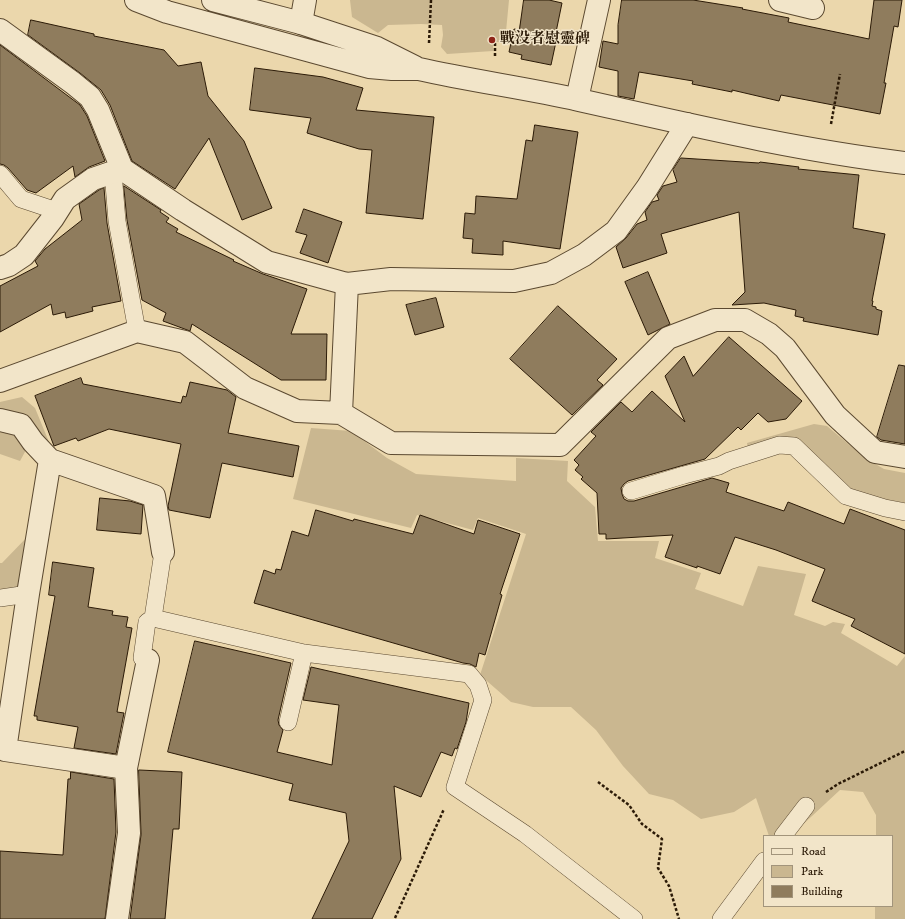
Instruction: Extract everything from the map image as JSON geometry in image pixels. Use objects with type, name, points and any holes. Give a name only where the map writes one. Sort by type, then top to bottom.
[{"type":"street","points":[[136,0],[167,12],[369,67],[419,69],[826,152],[905,163]]},
{"type":"street","points":[[213,0],[301,23],[377,48],[419,69]]},
{"type":"street","points":[[301,23],[305,0]]},
{"type":"street","points":[[577,100],[599,0]]},
{"type":"street","points":[[780,0],[812,8]]},
{"type":"street","points":[[0,30],[90,97],[98,110],[118,171],[267,262],[347,284],[391,279],[514,282],[551,273],[584,255],[616,231],[647,188],[687,124]]},
{"type":"street","points":[[0,268],[9,265],[24,254],[57,211],[65,198],[93,179],[118,171]]},
{"type":"street","points":[[341,413],[347,284]]},
{"type":"street","points":[[0,381],[137,331],[185,342],[245,388],[297,411],[341,413],[391,443],[560,445],[668,338],[715,320],[745,320],[769,334],[785,348],[835,415],[875,452],[905,458]]},
{"type":"street","points":[[0,420],[21,425],[33,442],[50,460],[154,496],[163,552]]},
{"type":"street","points":[[50,460],[2,749],[126,768]]},
{"type":"street","points":[[117,919],[129,833],[126,768],[148,660]]},
{"type":"lane","points":[[118,171],[118,221],[137,331]]},
{"type":"lane","points":[[0,174],[21,199],[57,211]]},
{"type":"lane","points":[[631,491],[719,466],[729,461],[779,445],[794,446],[846,496],[885,508],[905,512]]},
{"type":"lane","points":[[153,618],[163,552]]},
{"type":"lane","points":[[0,598],[28,594]]},
{"type":"lane","points":[[148,660],[142,658],[147,622],[153,618],[304,653],[469,674],[478,685],[483,700],[455,787],[525,834],[634,919]]},
{"type":"lane","points":[[288,722],[304,653]]},
{"type":"lane","points":[[784,835],[806,806]]},
{"type":"lane","points":[[721,919],[763,862]]},
{"type":"path","points":[[429,49],[431,0]]},
{"type":"path","points":[[495,43],[495,57]]},
{"type":"path","points":[[834,107],[840,74]]},
{"type":"path","points":[[806,806],[838,784],[905,751]]},
{"type":"path","points":[[598,782],[629,805],[642,824],[662,839],[658,868],[669,886],[679,919]]},
{"type":"path","points":[[395,918],[455,787]]},
{"type":"green space","points":[[350,0],[509,0],[505,42],[493,42],[493,51],[447,54],[441,47],[443,35],[442,25],[388,25],[378,33],[352,17]]},
{"type":"green space","points":[[22,397],[35,408],[49,442],[26,450],[20,461],[0,454],[0,402]]},
{"type":"green space","points":[[814,424],[827,426],[865,458],[884,469],[905,473],[905,503],[859,494],[845,487],[801,442],[748,449],[747,443]]},
{"type":"green space","points":[[311,428],[351,431],[387,458],[416,474],[516,481],[516,458],[568,461],[567,481],[595,507],[598,541],[659,541],[655,558],[701,573],[695,589],[743,606],[758,566],[806,574],[794,615],[825,626],[833,622],[845,624],[841,633],[897,666],[905,656],[905,919],[875,919],[875,907],[893,907],[893,835],[876,835],[876,815],[863,792],[840,790],[798,829],[773,835],[769,835],[756,798],[734,812],[701,819],[673,800],[649,794],[623,766],[596,730],[571,707],[533,707],[511,702],[480,675],[526,534],[478,518],[473,530],[417,515],[411,528],[293,499]]},
{"type":"green space","points":[[31,533],[22,587],[0,590],[0,563],[2,563]]},
{"type":"building","points":[[524,0],[549,0],[562,3],[551,65],[521,59],[522,55],[509,52],[514,29],[519,30]]},
{"type":"building","points":[[622,0],[693,0],[743,8],[742,9],[789,18],[788,22],[869,39],[874,0],[902,0],[898,27],[894,26],[880,114],[781,95],[779,101],[732,90],[732,92],[692,84],[693,81],[639,72],[634,99],[618,96],[618,71],[599,67],[603,41],[618,44],[618,25]]},
{"type":"building","points":[[31,20],[94,34],[94,36],[164,50],[178,66],[201,62],[208,96],[244,141],[272,208],[242,220],[209,138],[175,189],[132,161],[110,105],[101,90],[28,35]]},
{"type":"building","points":[[0,45],[80,105],[87,116],[105,161],[89,167],[75,177],[73,166],[36,193],[27,190],[8,168],[0,164]]},
{"type":"building","points":[[255,68],[323,77],[363,88],[356,110],[434,117],[423,219],[366,213],[372,150],[359,149],[307,133],[311,118],[250,110]]},
{"type":"building","points":[[535,125],[578,132],[560,249],[503,241],[503,255],[472,253],[473,239],[463,238],[465,213],[475,214],[476,196],[517,199],[526,140],[532,141]]},
{"type":"building","points":[[681,158],[760,162],[799,167],[798,169],[859,175],[853,228],[885,234],[872,301],[872,306],[882,311],[878,335],[803,321],[804,318],[795,316],[796,310],[764,303],[732,305],[745,292],[739,212],[661,234],[667,253],[623,268],[616,247],[626,238],[637,224],[647,220],[645,212],[652,202],[659,200],[657,195],[663,186],[677,182],[673,170]]},
{"type":"building","points":[[124,186],[161,210],[160,212],[169,218],[166,222],[178,229],[176,232],[234,260],[233,261],[263,274],[307,289],[291,334],[327,334],[326,380],[281,380],[192,324],[190,331],[163,321],[166,313],[142,300],[127,220]]},
{"type":"building","points":[[104,188],[107,223],[121,301],[92,307],[93,311],[66,318],[65,312],[53,315],[51,304],[0,332],[0,286],[38,266],[35,261],[45,249],[82,220],[79,204]]},
{"type":"building","points":[[304,209],[342,222],[328,263],[300,253],[307,235],[296,232]]},
{"type":"building","points":[[648,272],[670,324],[648,335],[625,282]]},
{"type":"building","points":[[436,298],[444,327],[415,335],[406,305]]},
{"type":"building","points":[[558,306],[617,359],[597,380],[603,385],[572,415],[510,359]]},
{"type":"building","points":[[729,337],[802,401],[786,419],[768,422],[758,413],[741,430],[738,427],[705,459],[628,481],[621,488],[624,499],[634,501],[712,478],[729,483],[726,492],[784,511],[788,502],[844,524],[850,509],[905,530],[905,654],[851,626],[855,619],[812,601],[825,569],[776,550],[735,537],[720,574],[665,557],[673,535],[606,539],[606,534],[599,534],[597,493],[581,479],[583,477],[575,470],[579,465],[574,460],[596,436],[591,432],[621,402],[632,412],[652,391],[685,422],[665,376],[684,356],[693,376]]},
{"type":"building","points":[[899,365],[905,366],[905,444],[881,440],[877,437]]},
{"type":"building","points":[[81,378],[83,384],[181,403],[183,396],[186,397],[190,382],[227,390],[236,397],[228,433],[299,446],[293,477],[222,463],[210,518],[169,510],[168,506],[181,444],[109,429],[78,441],[76,438],[54,446],[35,396]]},
{"type":"building","points":[[100,498],[130,501],[143,505],[141,534],[97,530]]},
{"type":"building","points":[[316,510],[353,521],[354,519],[413,534],[420,515],[474,534],[478,520],[520,534],[500,594],[502,595],[485,655],[479,653],[476,667],[470,664],[254,603],[264,570],[275,574],[276,569],[281,570],[292,531],[308,536]]},
{"type":"building","points":[[53,562],[94,568],[88,607],[113,611],[112,615],[128,617],[126,627],[132,628],[117,712],[124,713],[116,754],[74,748],[78,727],[37,720],[37,716],[34,716],[55,596],[49,595]]},
{"type":"building","points":[[195,641],[291,663],[278,720],[279,725],[283,730],[277,752],[332,765],[339,705],[303,700],[311,667],[469,703],[466,722],[457,749],[455,748],[452,756],[441,752],[421,797],[394,786],[401,859],[372,919],[312,919],[349,841],[346,813],[289,800],[293,784],[168,752]]},
{"type":"building","points":[[139,770],[182,772],[179,829],[173,829],[165,919],[130,919],[141,835]]},
{"type":"building","points":[[71,772],[114,779],[116,832],[105,919],[0,919],[0,851],[63,855],[68,779],[70,779]]},
{"type":"place","name":"戰没者慰靈碑","points":[[492,40]]}]
